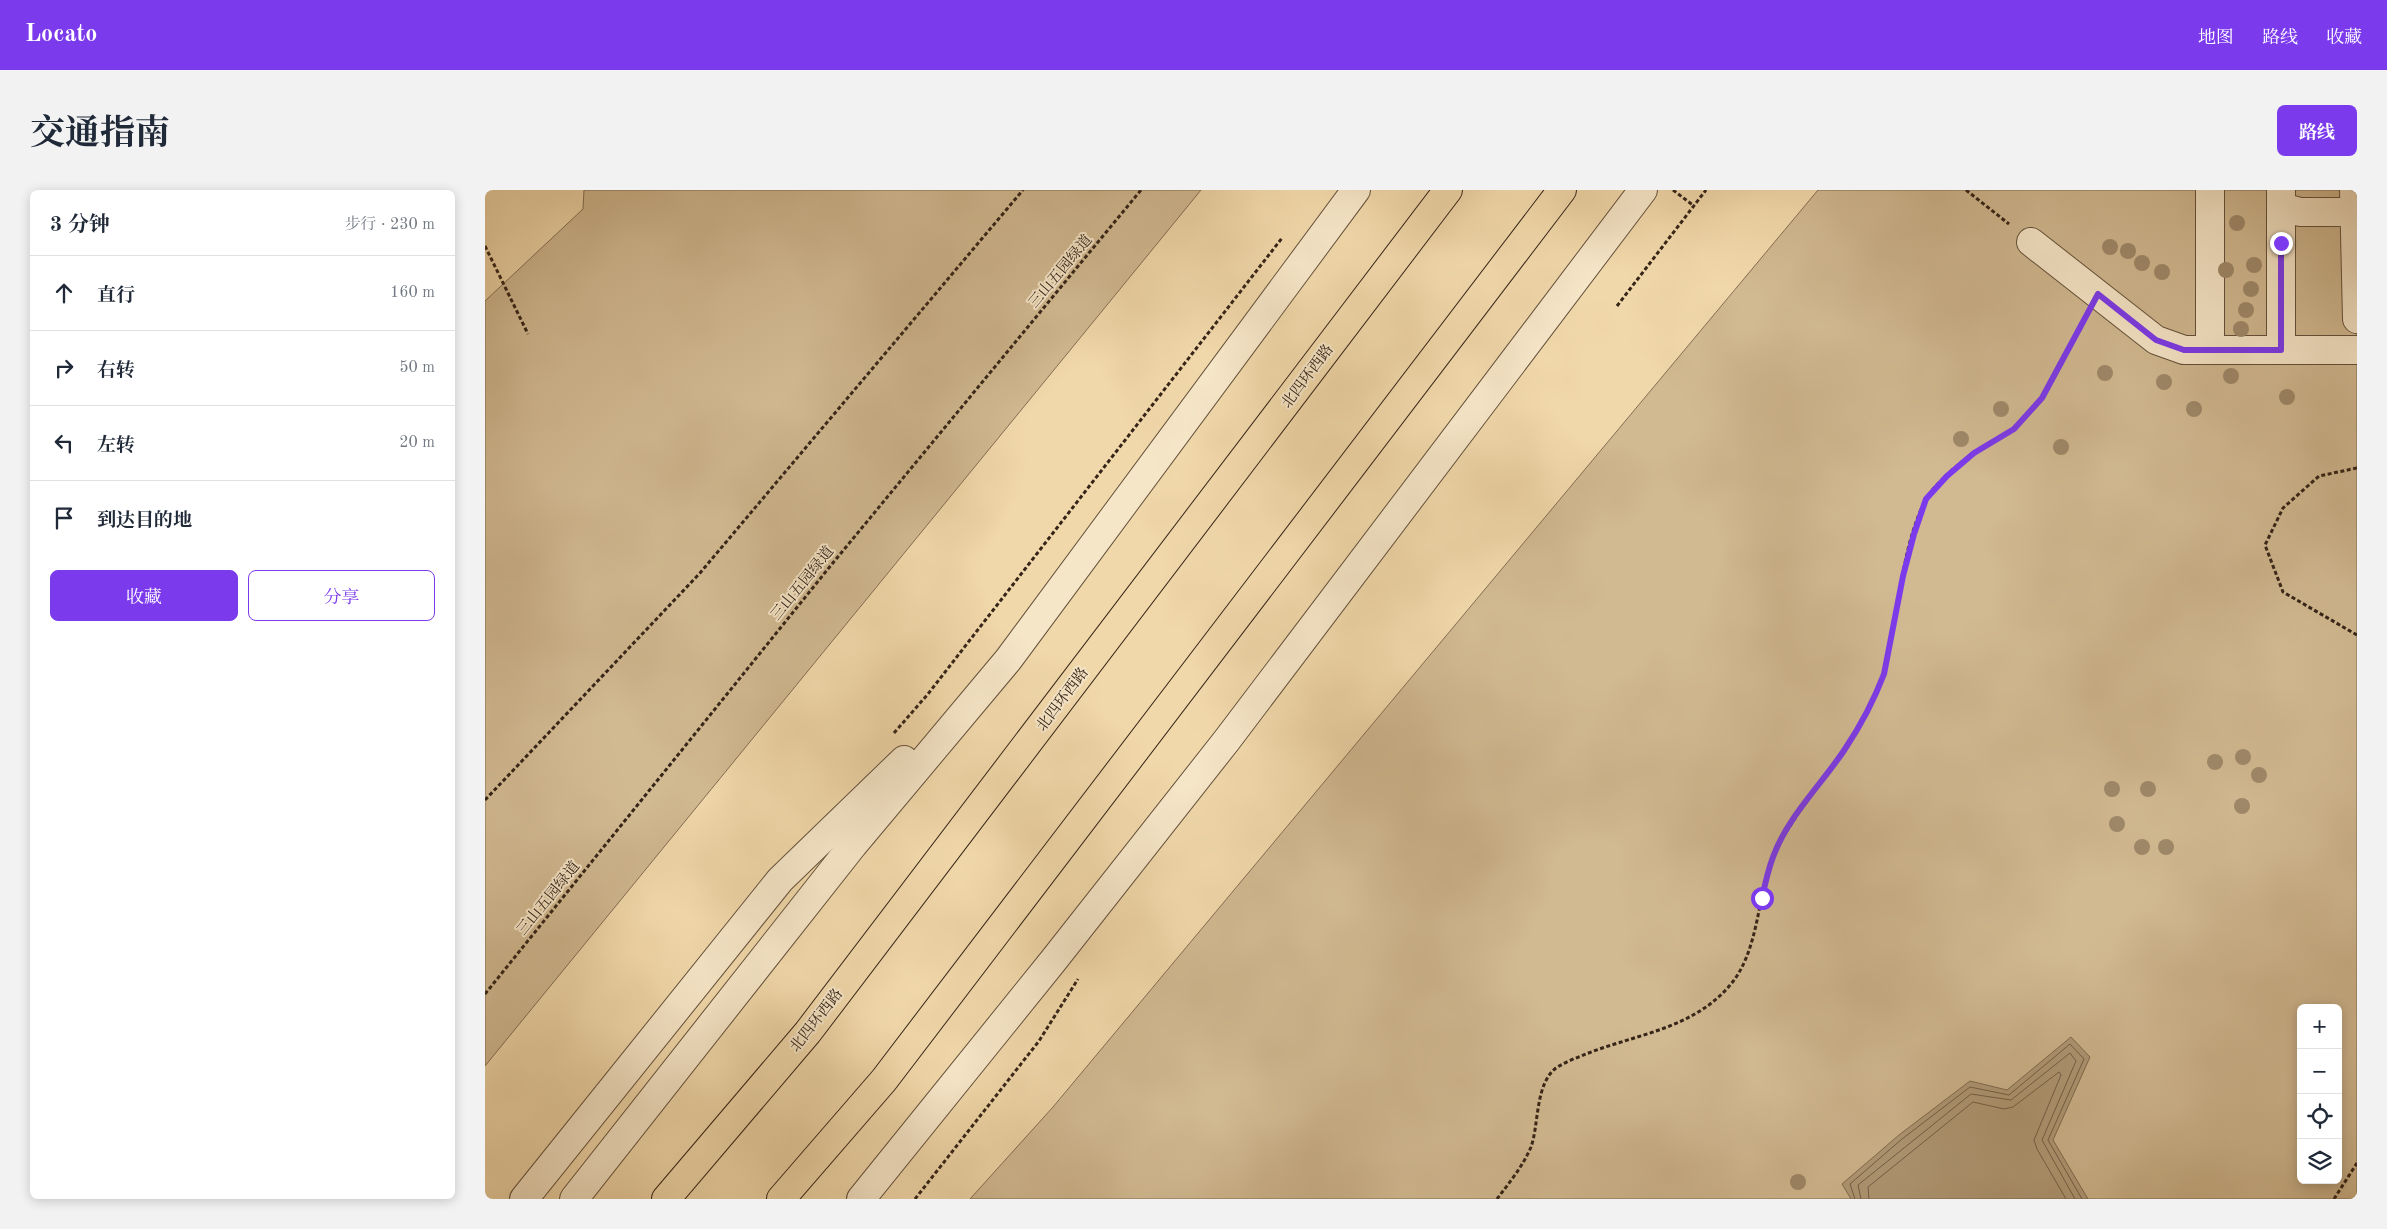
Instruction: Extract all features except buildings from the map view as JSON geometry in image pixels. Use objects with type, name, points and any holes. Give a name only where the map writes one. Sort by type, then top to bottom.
[{"type":"highway","name":"北四环西路","points":[[665,1199],[808,1032],[1448,190]]},
{"type":"highway","points":[[781,1199],[884,1080],[1562,190]]},
{"type":"highway","points":[[650,1199],[707,1150]]},
{"type":"street","points":[[573,1199],[853,845],[1007,660],[1356,190]]},
{"type":"street","points":[[861,1199],[1053,962],[1227,740],[1643,190]]},
{"type":"street","points":[[2210,190],[2210,350]]},
{"type":"street","points":[[2281,199],[2281,350]]},
{"type":"street","points":[[2281,199],[2299,212],[2355,204],[2357,320]]},
{"type":"street","points":[[2031,242],[2156,340],[2184,350],[2357,350]]},
{"type":"street","points":[[524,1199],[779,880],[1007,660]]},
{"type":"path","points":[[485,800],[700,573],[1023,190]]},
{"type":"path","name":"三山五园绿道","points":[[485,994],[832,564],[1141,190]]},
{"type":"path","points":[[1673,190],[1694,206]]},
{"type":"path","points":[[1617,306],[1706,190]]},
{"type":"path","points":[[1966,190],[2031,242]]},
{"type":"path","points":[[889,739],[928,694],[1282,237]]},
{"type":"path","points":[[485,246],[528,334]]},
{"type":"path","points":[[1497,1199],[1515,1176],[1531,1146],[1541,1093],[1553,1070],[1598,1049],[1662,1030],[1695,1014],[1729,986],[1738,974],[1750,943],[1773,856],[1809,797],[1845,749],[1873,701],[1884,674],[1903,576],[1926,499],[1947,476],[1974,453],[2014,429],[2042,398],[2098,294]]},
{"type":"path","points":[[2357,468],[2319,476],[2283,508],[2265,545],[2283,592],[2357,635]]},
{"type":"path","points":[[2334,1199],[2357,1163]]},
{"type":"shaded area","points":[[584,190],[1201,190],[485,1066],[485,301],[583,209]]},
{"type":"shaded area","points":[[1818,190],[2357,190],[2357,1199],[970,1199],[1053,1107]]},
{"type":"water","points":[[2071,1037],[2090,1057],[2053,1140],[2088,1199],[1851,1199],[1842,1184],[1899,1135],[1970,1081],[2007,1090]]},
{"type":"route","points":[[1762,898],[1773,856],[1783,837],[1809,797],[1845,749],[1879,687],[1884,674],[1906,562],[1926,499],[1947,476],[1974,453],[2014,429],[2042,398],[2098,294],[2156,340],[2184,350],[2281,350],[2281,243]]}]
